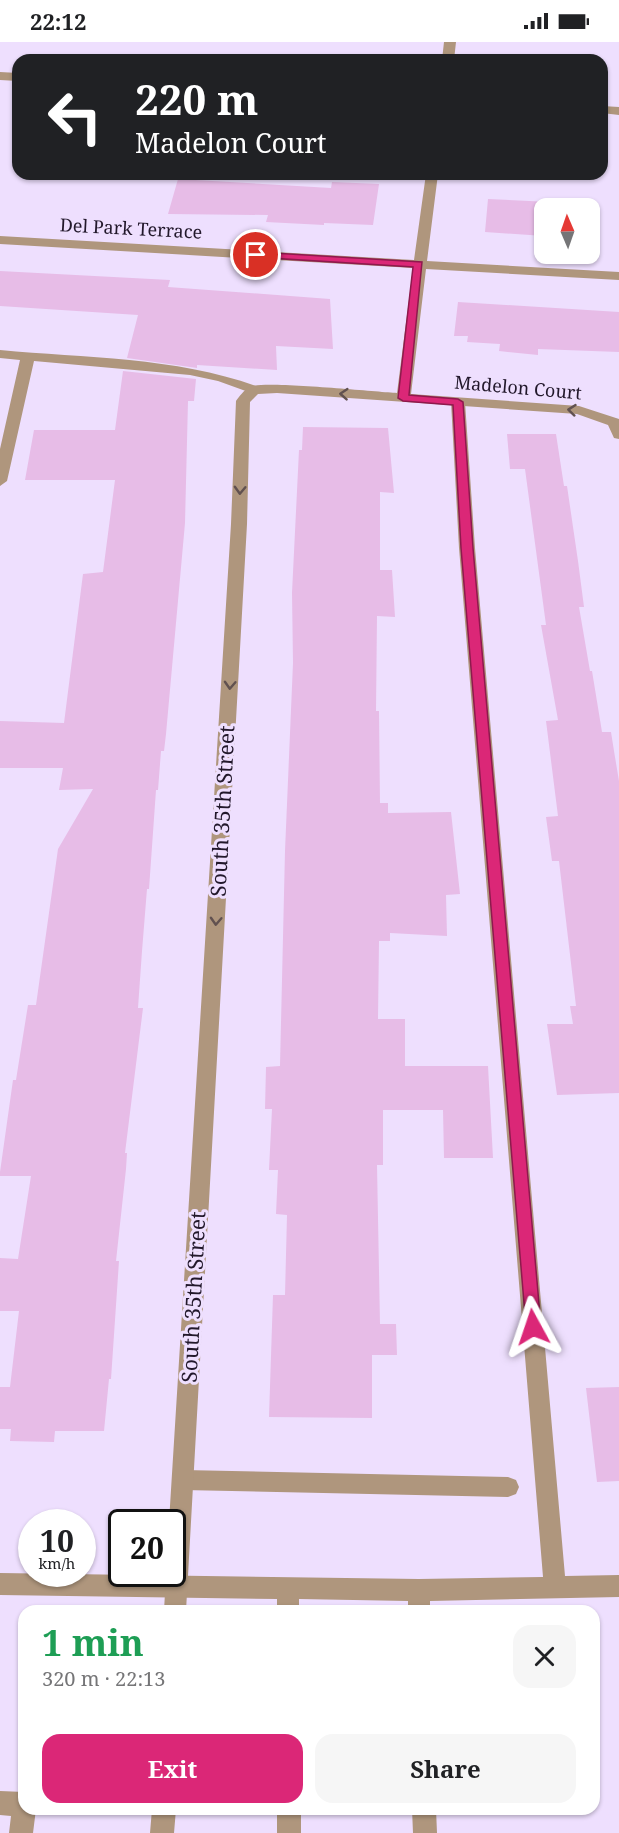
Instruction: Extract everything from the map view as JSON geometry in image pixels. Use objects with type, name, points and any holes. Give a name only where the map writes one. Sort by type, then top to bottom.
[{"type":"street","points":[[0,354],[190,371],[222,378],[254,390],[277,389],[403,398],[431,180]]},
{"type":"street","name":"Del Park Terrace","points":[[0,240],[619,276]]},
{"type":"street","points":[[0,480],[28,356]]},
{"type":"street","name":"South 35th Street","points":[[176,1605],[239,524],[243,401],[254,390]]},
{"type":"street","name":"Madelon Court","points":[[403,398],[579,410],[617,424]]},
{"type":"street","points":[[458,402],[468,560],[555,1587]]},
{"type":"street","points":[[183,1480],[508,1487]]},
{"type":"street","points":[[0,1584],[177,1588],[288,1600],[419,1601],[555,1587],[619,1586]]},
{"type":"street","points":[[0,1803],[18,1804]]},
{"type":"street","points":[[21,1833],[23,1815]]},
{"type":"street","points":[[162,1833],[164,1815]]},
{"type":"street","points":[[289,1815],[289,1833]]},
{"type":"street","points":[[424,1815],[425,1833]]},
{"type":"building","points":[[178,180],[331,188],[332,182],[379,184],[373,225],[266,222],[268,215],[168,214]]},
{"type":"building","points":[[488,199],[534,201],[534,235],[485,232]]},
{"type":"building","points":[[0,271],[170,280],[168,287],[330,299],[333,349],[276,346],[277,370],[197,365],[197,368],[127,358],[138,315],[0,306]]},
{"type":"building","points":[[458,302],[619,312],[619,352],[538,349],[538,355],[499,351],[500,344],[467,342],[468,336],[454,336]]},
{"type":"building","points":[[123,371],[196,379],[194,401],[188,401],[185,523],[166,734],[164,751],[161,751],[158,790],[156,790],[149,889],[147,889],[138,1008],[143,1008],[125,1153],[127,1153],[126,1169],[116,1261],[119,1261],[111,1379],[109,1379],[104,1431],[55,1431],[54,1442],[10,1441],[11,1429],[0,1429],[0,1387],[10,1387],[19,1311],[0,1311],[0,1258],[18,1259],[31,1176],[0,1176],[0,1172],[13,1080],[16,1080],[28,1005],[36,1005],[58,849],[93,789],[59,790],[63,768],[0,768],[0,721],[64,723],[83,574],[103,572],[115,480],[25,480],[34,430],[115,430]]},
{"type":"building","points":[[303,427],[388,428],[394,493],[380,492],[380,570],[392,570],[395,617],[377,616],[376,711],[379,711],[380,803],[388,803],[388,813],[451,812],[460,894],[446,895],[447,936],[390,933],[390,941],[379,941],[378,1019],[405,1019],[405,1066],[488,1066],[493,1158],[444,1158],[443,1110],[383,1110],[383,1165],[377,1165],[380,1324],[396,1324],[397,1355],[372,1355],[372,1418],[269,1417],[273,1295],[285,1295],[287,1215],[276,1214],[278,1170],[269,1170],[272,1109],[265,1109],[266,1067],[280,1066],[285,851],[293,663],[292,593],[299,450],[302,450]]},
{"type":"building","points":[[507,434],[556,434],[564,486],[567,486],[578,561],[584,607],[579,607],[590,671],[592,671],[602,732],[611,732],[619,781],[619,1093],[557,1095],[547,1024],[573,1024],[570,1006],[576,1006],[559,861],[552,861],[546,817],[558,816],[546,721],[558,720],[541,625],[546,625],[525,469],[510,469]]},
{"type":"building","points":[[619,1387],[619,1481],[597,1482],[586,1388]]},
{"type":"route","points":[[256,255],[419,264],[403,398],[458,402],[467,548],[533,1327]]}]
